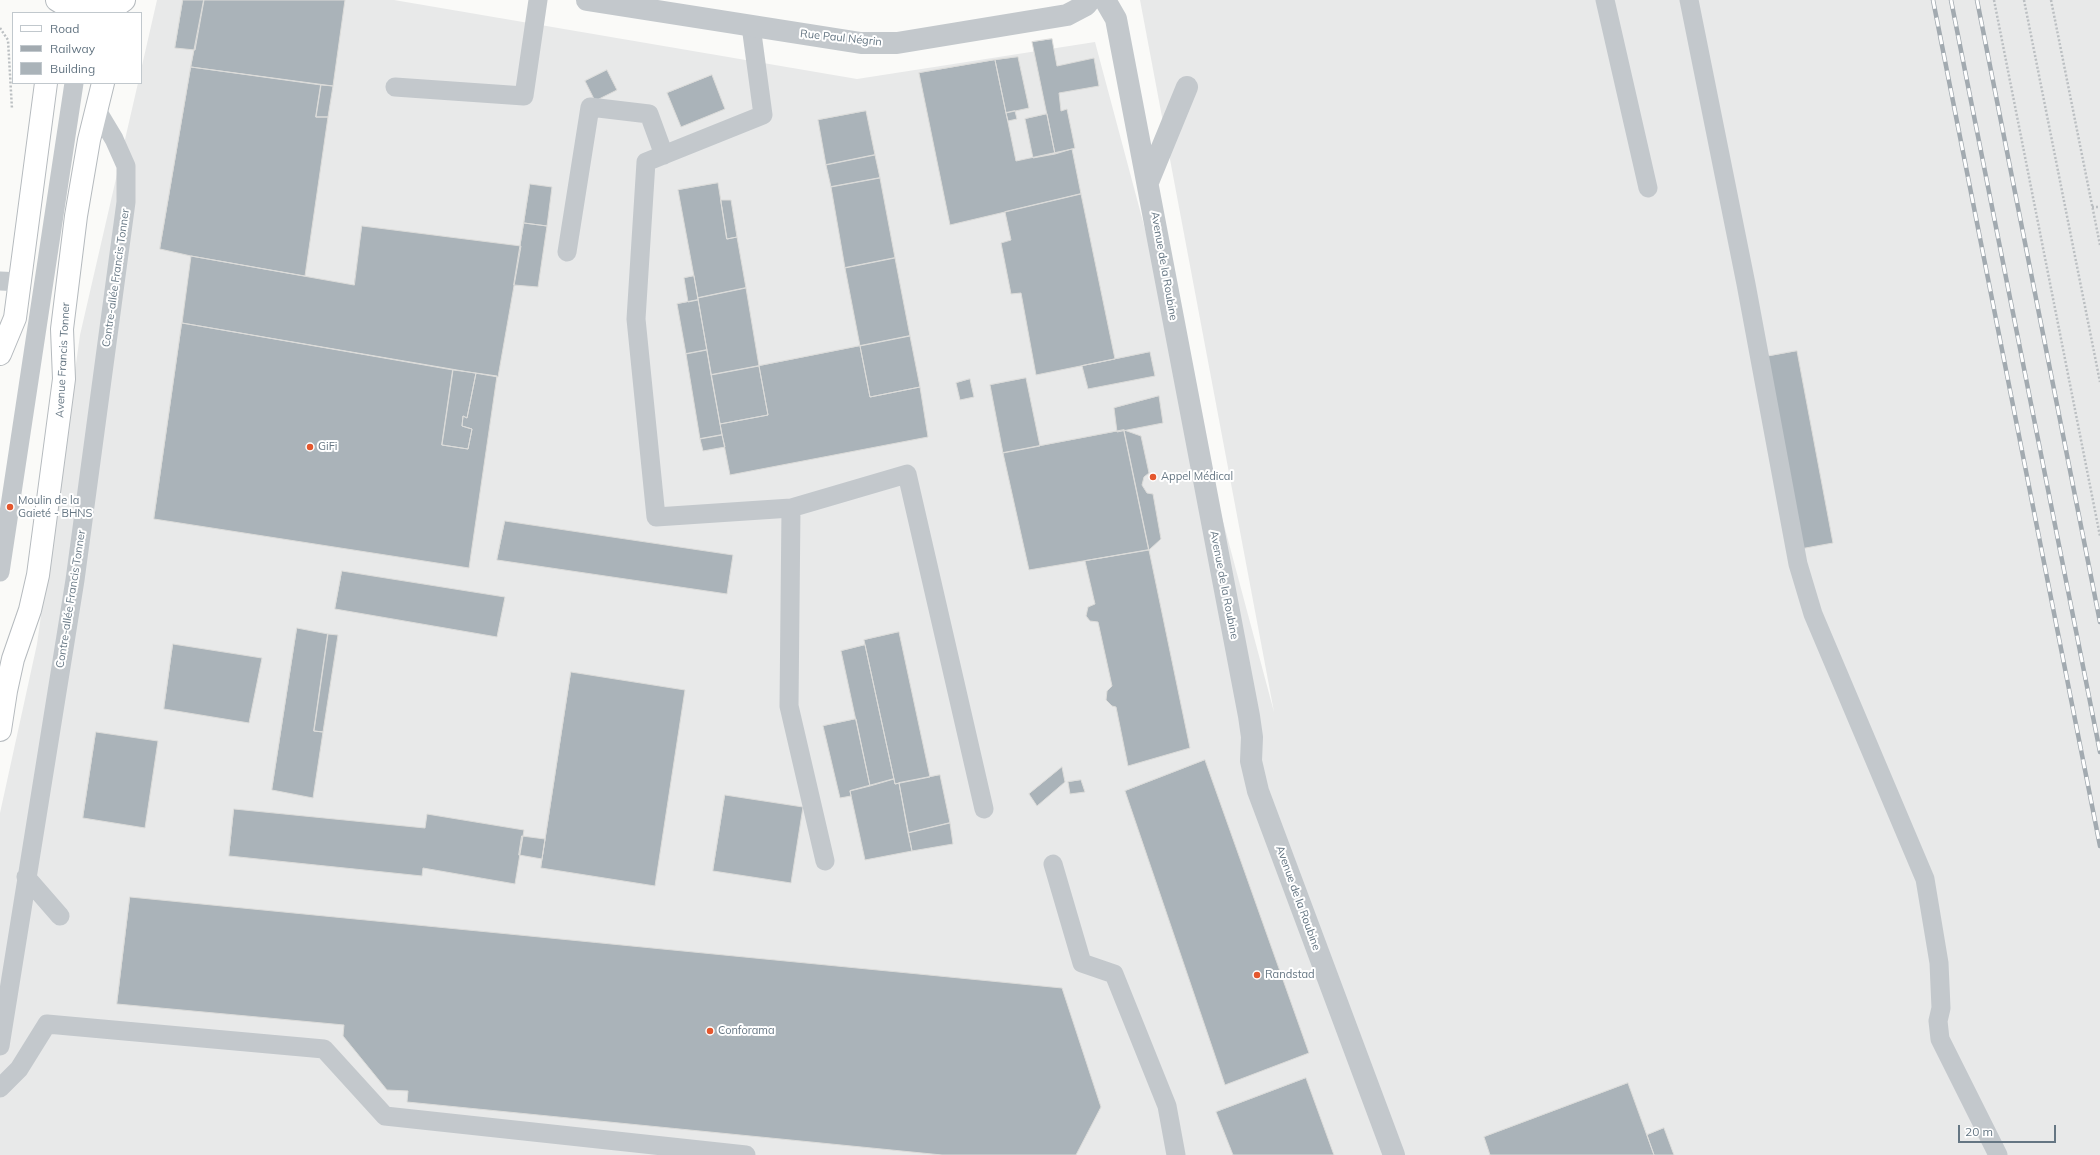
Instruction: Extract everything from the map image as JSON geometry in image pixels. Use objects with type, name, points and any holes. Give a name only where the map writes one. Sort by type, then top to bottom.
[{"type":"main road","points":[[47,0],[47,12]]},
{"type":"main road","points":[[57,0],[71,8],[103,10],[121,5]]},
{"type":"main road","points":[[0,354],[15,318],[10,282],[46,84]]},
{"type":"main road","name":"Avenue Francis Tonner","points":[[0,730],[12,665],[30,610],[38,575],[63,386],[62,329],[67,288],[79,201],[96,109],[103,84]]},
{"type":"street","name":"Rue Paul Négrin","points":[[587,0],[861,42],[896,44],[1067,15],[1086,5],[1090,0]]},
{"type":"street","name":"Avenue de la Roubine","points":[[1105,0],[1116,19],[1148,182],[1249,716],[1252,737],[1251,761],[1258,791],[1394,1155]]},
{"type":"street","points":[[1148,182],[1187,87]]},
{"type":"lane","points":[[395,87],[524,96],[538,0]]},
{"type":"lane","points":[[1605,0],[1648,188]]},
{"type":"lane","points":[[1689,0],[1746,284],[1798,564],[1813,614],[1925,879],[1939,963],[1941,1008],[1938,1021],[1940,1039],[1998,1155]]},
{"type":"lane","points":[[751,26],[763,115],[646,162],[636,320],[656,517],[791,508],[906,474],[984,809]]},
{"type":"lane","points":[[0,572],[74,84]]},
{"type":"lane","points":[[567,252],[590,107],[649,114],[664,155]]},
{"type":"lane","name":"Contre-allée Francis Tonner","points":[[0,1046],[75,580],[126,202],[126,166],[114,139],[96,109]]},
{"type":"lane","points":[[791,508],[789,706],[825,861]]},
{"type":"lane","points":[[1053,864],[1082,963],[1114,974],[1167,1106],[1176,1155]]},
{"type":"lane","points":[[26,877],[60,916]]},
{"type":"lane","points":[[0,1088],[19,1069],[47,1024],[324,1049],[385,1116],[746,1155]]},
{"type":"path","points":[[1994,0],[2100,536]]},
{"type":"path","points":[[2024,0],[2100,382]]},
{"type":"path","points":[[2051,0],[2100,246]]},
{"type":"path","points":[[0,28],[8,40],[13,113]]},
{"type":"path","points":[[2092,207],[2100,207]]},
{"type":"shaded area","points":[[157,0],[394,0],[857,79],[1095,42],[1274,712],[1140,0],[2100,0],[2100,1155],[0,1155],[0,813],[37,644],[80,335],[138,84],[142,84],[142,66]]},
{"type":"building","points":[[183,0],[204,0],[195,50],[175,48]]},
{"type":"building","points":[[204,0],[345,0],[333,86],[191,67]]},
{"type":"building","points":[[1052,39],[1057,66],[1094,58],[1099,86],[1059,93],[1061,111],[1067,109],[1075,148],[1055,154],[1032,42]]},
{"type":"building","points":[[1018,57],[1029,108],[1006,113],[995,60]]},
{"type":"building","points":[[995,60],[1016,161],[1072,149],[1081,194],[950,225],[919,73]]},
{"type":"building","points":[[191,67],[321,85],[316,117],[328,117],[305,276],[191,256],[160,249]]},
{"type":"building","points":[[607,70],[617,90],[595,101],[585,81]]},
{"type":"building","points":[[712,75],[725,109],[681,127],[667,93]]},
{"type":"building","points":[[321,85],[333,86],[328,117],[316,117]]},
{"type":"building","points":[[866,111],[875,155],[826,165],[818,120]]},
{"type":"building","points":[[1015,111],[1017,119],[1008,121],[1006,113]]},
{"type":"building","points":[[1047,114],[1055,154],[1033,158],[1025,119]]},
{"type":"building","points":[[875,155],[880,178],[831,187],[826,165]]},
{"type":"building","points":[[880,178],[895,258],[845,268],[831,187]]},
{"type":"building","points":[[718,183],[727,239],[737,237],[746,288],[698,298],[678,190]]},
{"type":"building","points":[[530,184],[552,187],[547,226],[524,223]]},
{"type":"building","points":[[1081,194],[1115,359],[1036,375],[1021,293],[1011,294],[1001,243],[1011,240],[1005,212]]},
{"type":"building","points":[[721,200],[731,200],[737,237],[727,239]]},
{"type":"building","points":[[524,223],[547,226],[538,287],[514,285]]},
{"type":"building","points":[[362,226],[521,246],[498,377],[182,323],[191,256],[354,285]]},
{"type":"building","points":[[895,258],[910,336],[860,346],[845,268]]},
{"type":"building","points":[[694,276],[698,300],[688,302],[684,278]]},
{"type":"building","points":[[746,288],[759,366],[711,375],[698,298]]},
{"type":"building","points":[[698,300],[707,350],[686,354],[677,304]]},
{"type":"building","name":"GiFi","points":[[182,323],[453,370],[442,445],[468,449],[472,429],[462,426],[463,416],[467,418],[476,373],[497,376],[469,568],[154,519]]},
{"type":"building","points":[[910,336],[920,387],[870,397],[860,346]]},
{"type":"building","points":[[860,346],[870,397],[920,387],[928,437],[730,475],[720,424],[768,415],[759,366]]},
{"type":"building","points":[[707,350],[722,435],[700,439],[686,354]]},
{"type":"building","points":[[1797,351],[1833,543],[1800,549],[1764,357]]},
{"type":"building","points":[[1150,352],[1155,376],[1088,389],[1082,366]]},
{"type":"building","points":[[759,366],[768,415],[720,424],[711,375]]},
{"type":"building","points":[[453,370],[476,373],[467,418],[463,416],[462,426],[472,429],[468,449],[442,445]]},
{"type":"building","points":[[1026,378],[1040,446],[1003,453],[990,385]]},
{"type":"building","points":[[970,379],[974,397],[960,400],[956,383]]},
{"type":"building","points":[[1159,396],[1163,423],[1117,432],[1114,408]]},
{"type":"building","points":[[1124,430],[1149,550],[1029,570],[1003,453]]},
{"type":"building","points":[[1124,430],[1141,436],[1149,473],[1144,477],[1142,485],[1147,493],[1153,494],[1161,539],[1149,550]]},
{"type":"building","points":[[722,435],[725,447],[703,451],[700,439]]},
{"type":"building","points":[[505,521],[733,555],[727,594],[497,560]]},
{"type":"building","points":[[1149,550],[1190,748],[1128,766],[1116,707],[1112,706],[1106,700],[1107,691],[1112,686],[1098,622],[1090,621],[1086,616],[1088,607],[1095,604],[1085,561]]},
{"type":"building","points":[[342,571],[505,597],[497,637],[335,609]]},
{"type":"building","points":[[297,628],[328,634],[314,731],[323,732],[313,798],[272,790]]},
{"type":"building","points":[[899,632],[930,777],[895,784],[864,640]]},
{"type":"building","points":[[328,634],[338,635],[323,732],[314,731]]},
{"type":"building","points":[[173,644],[262,658],[249,723],[164,709]]},
{"type":"building","points":[[865,645],[894,779],[870,786],[841,651]]},
{"type":"building","points":[[571,672],[685,690],[655,886],[541,868]]},
{"type":"building","points":[[856,719],[870,786],[850,791],[851,796],[840,798],[823,726]]},
{"type":"building","points":[[96,732],[158,741],[145,828],[83,818]]},
{"type":"building","points":[[1205,760],[1309,1053],[1225,1085],[1125,791]]},
{"type":"building","points":[[1062,767],[1065,782],[1037,806],[1029,794]]},
{"type":"building","points":[[940,775],[950,823],[908,833],[899,783]]},
{"type":"building","points":[[894,779],[895,784],[899,783],[912,851],[865,860],[850,791]]},
{"type":"building","points":[[1081,780],[1085,792],[1070,794],[1068,782]]},
{"type":"building","points":[[725,795],[803,807],[791,883],[713,871]]},
{"type":"building","points":[[234,809],[425,828],[427,814],[524,830],[515,884],[423,868],[422,876],[229,856]]},
{"type":"building","points":[[950,823],[953,844],[912,851],[908,833]]},
{"type":"building","points":[[522,836],[545,839],[542,859],[519,855]]},
{"type":"building","name":"Conforama","points":[[130,897],[1062,988],[1101,1107],[1076,1155],[942,1155],[407,1102],[408,1091],[387,1090],[343,1036],[344,1025],[117,1004]]},
{"type":"building","points":[[1306,1078],[1334,1155],[1233,1155],[1216,1112]]},
{"type":"building","points":[[1628,1083],[1654,1155],[1490,1155],[1484,1137]]},
{"type":"building","points":[[1664,1128],[1674,1155],[1654,1155],[1647,1135]]},
{"type":"railway","points":[[1933,0],[2100,846]]},
{"type":"railway","points":[[1951,0],[2100,752]]},
{"type":"railway","points":[[1977,0],[2100,622]]},
{"type":"place","name":"GiFi","points":[[310,447]]},
{"type":"place","name":"Appel Médical","points":[[1153,477]]},
{"type":"place","name":"Moulin de la Gaieté - BHNS","points":[[10,507]]},
{"type":"place","name":"Randstad","points":[[1257,975]]},
{"type":"place","name":"Conforama","points":[[710,1031]]}]
